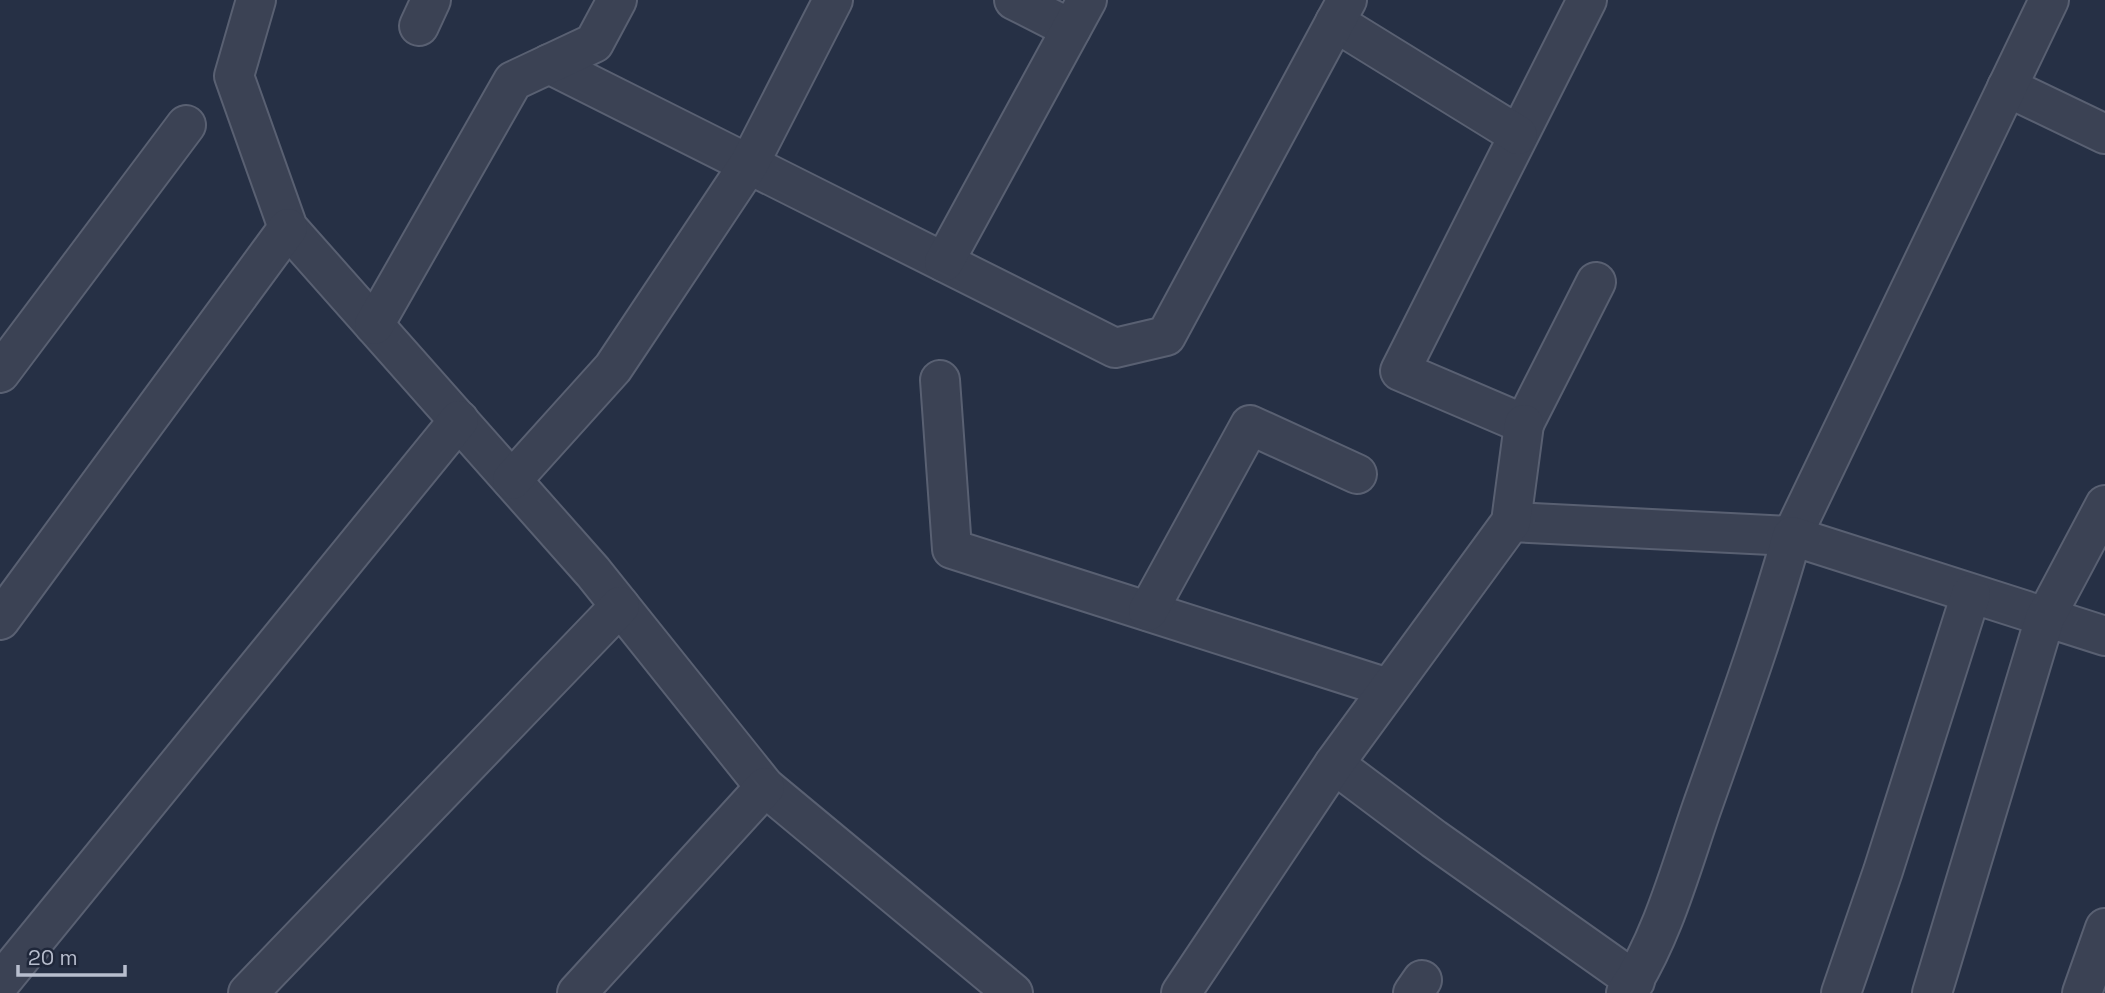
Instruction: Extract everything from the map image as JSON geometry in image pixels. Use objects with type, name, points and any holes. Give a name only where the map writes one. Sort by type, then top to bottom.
[{"type":"street","points":[[256,0],[234,76],[288,228],[593,572],[765,787],[1013,993]]},
{"type":"street","points":[[594,86],[594,43],[617,0]]},
{"type":"street","points":[[512,480],[613,368],[749,164],[833,0]]},
{"type":"street","points":[[944,262],[1079,14],[1014,0]]},
{"type":"street","points":[[1524,424],[1400,371],[1587,0]]},
{"type":"street","points":[[1334,764],[1630,987],[1664,916],[1771,610],[1792,536],[2049,0]]},
{"type":"street","points":[[549,64],[1115,348],[1166,336],[1341,11],[1518,135]]},
{"type":"street","points":[[374,325],[513,80],[594,43]]},
{"type":"street","points":[[2007,88],[2105,134]]},
{"type":"street","points":[[0,373],[186,125]]},
{"type":"street","points":[[0,620],[288,228]]},
{"type":"street","points":[[1181,993],[1334,764],[1511,522],[1524,424],[1595,282]]},
{"type":"street","points":[[940,380],[952,549],[1388,688]]},
{"type":"street","points":[[0,983],[459,420]]},
{"type":"street","points":[[1148,611],[1250,425],[1357,474]]},
{"type":"street","points":[[1932,993],[2045,618],[2105,505]]},
{"type":"street","points":[[1511,522],[1792,536],[2105,636]]},
{"type":"street","points":[[1841,993],[1883,871],[1971,594]]},
{"type":"street","points":[[248,993],[621,606]]},
{"type":"street","points":[[594,987],[765,787]]},
{"type":"street","points":[[2082,993],[2105,928]]}]
